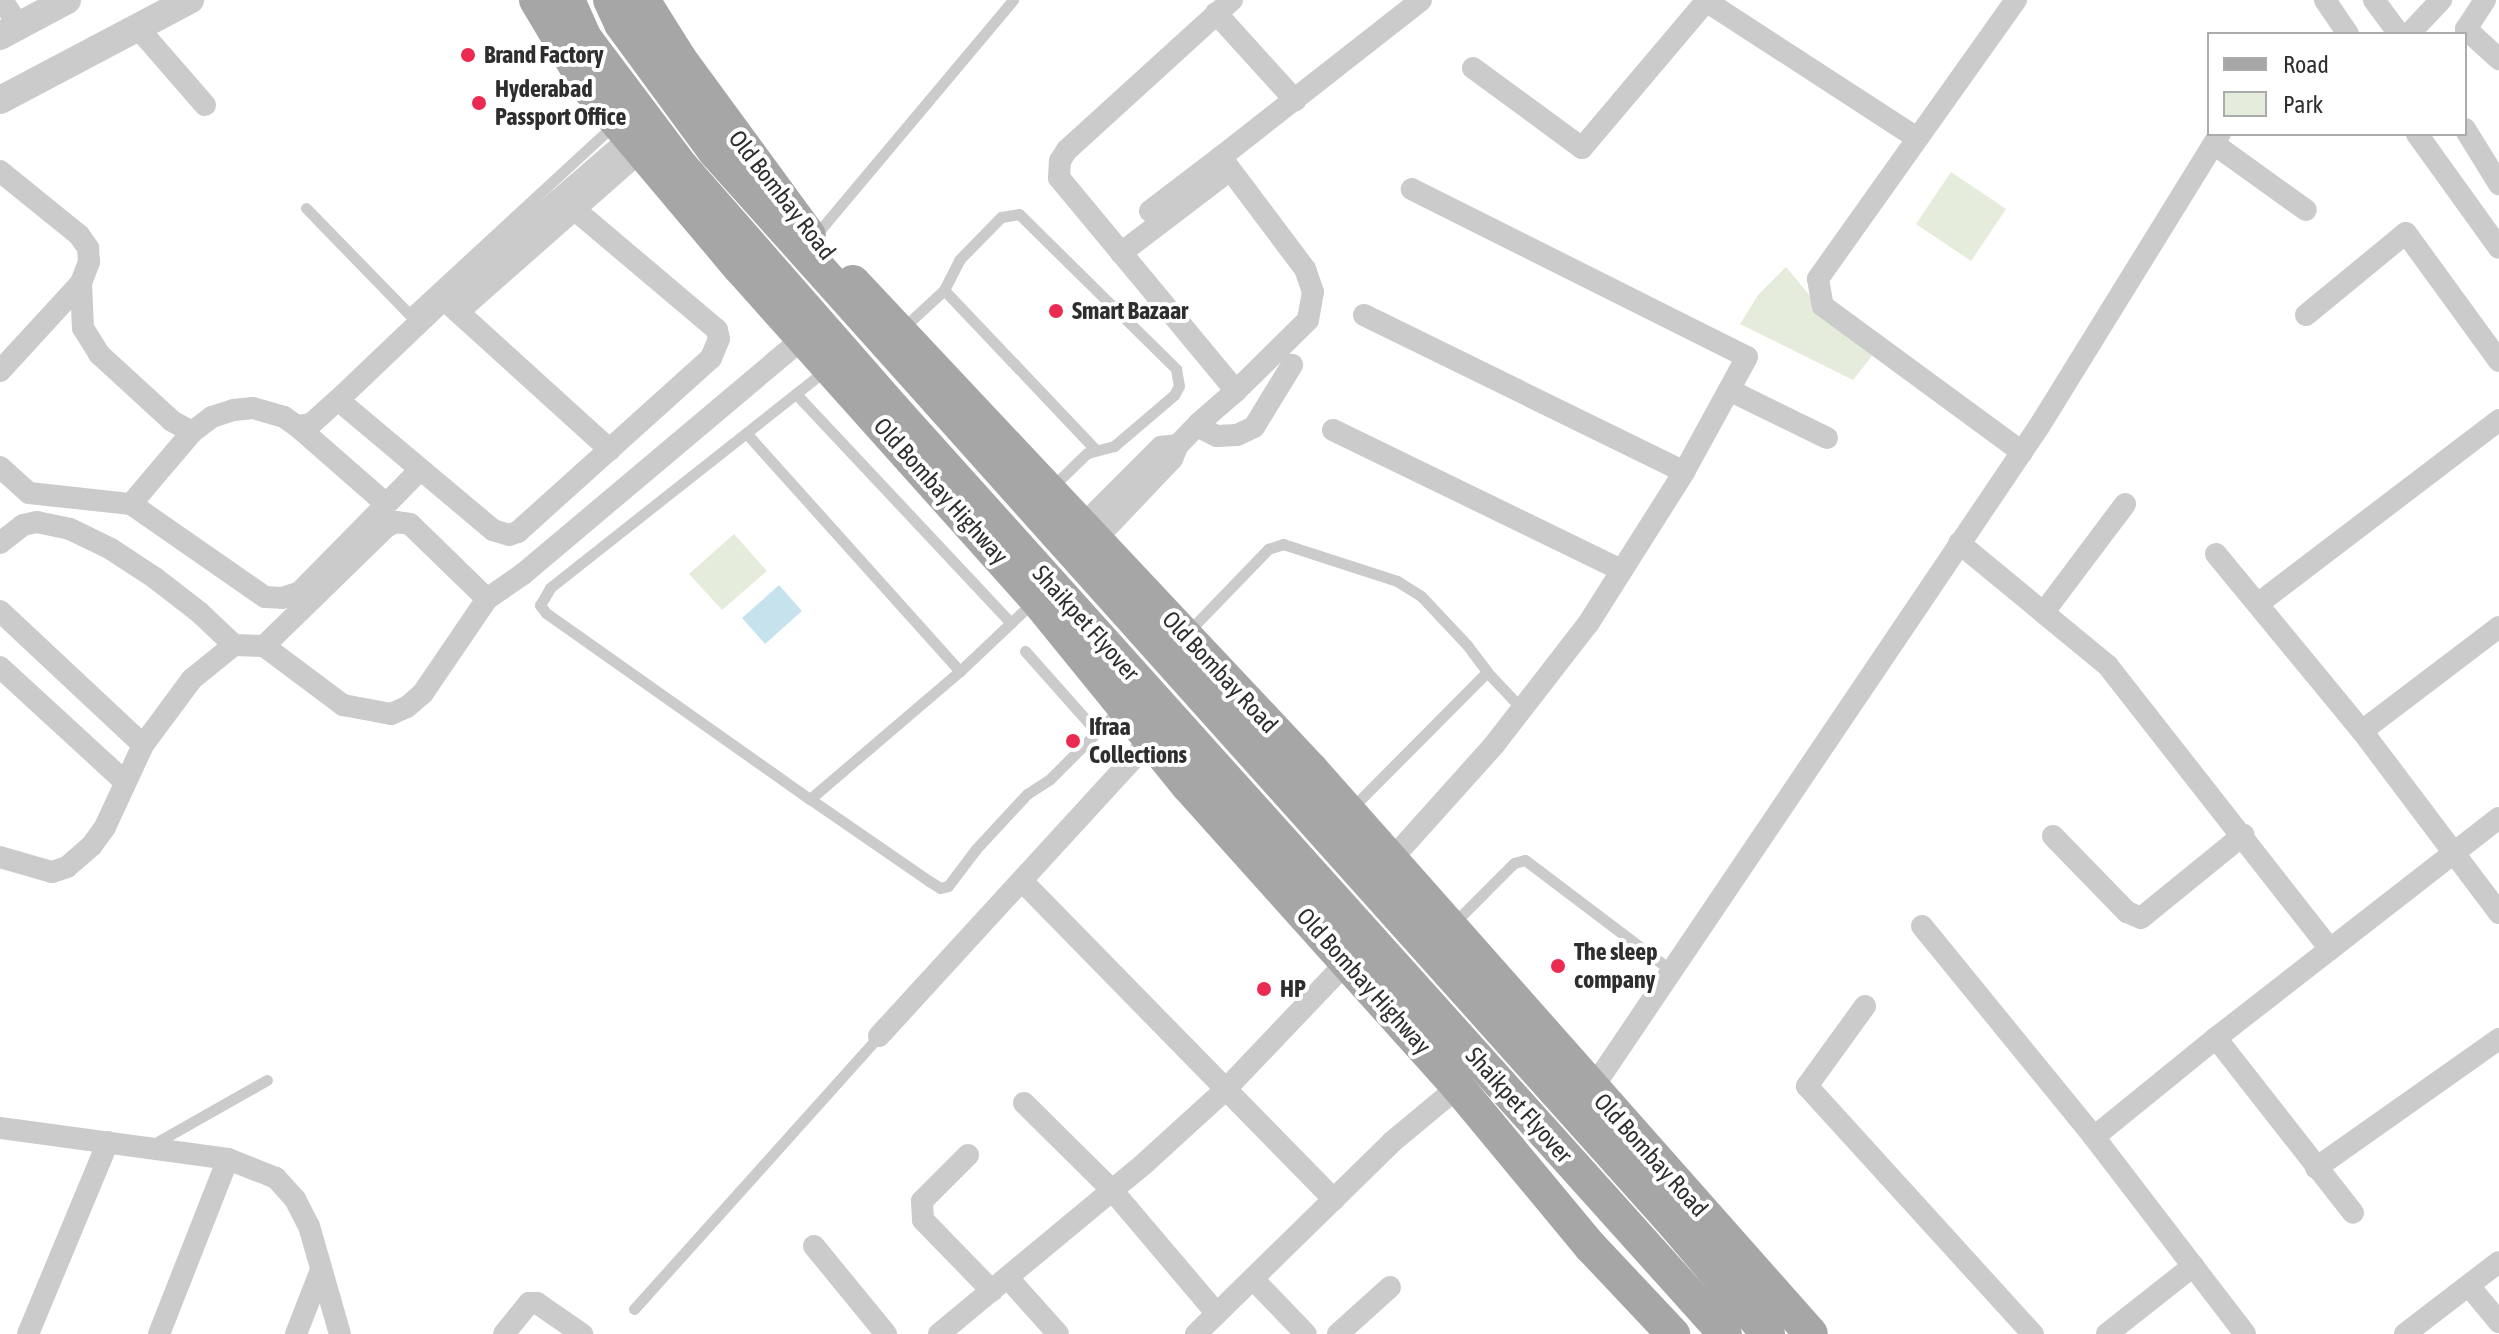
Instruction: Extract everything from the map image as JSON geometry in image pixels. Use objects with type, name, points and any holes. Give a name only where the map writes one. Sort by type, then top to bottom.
[{"type":"main road","name":"Old Bombay Highway","points":[[536,0],[589,89],[739,267],[1036,599],[1188,786],[1458,1087],[1591,1247],[1673,1334]]},
{"type":"main road","name":"Shaikpet Flyover","points":[[568,0],[585,38],[682,167],[894,409],[1725,1334]]},
{"type":"main road","name":"Shaikpet Flyover","points":[[610,0],[621,24],[715,152],[1668,1217],[1768,1334]]},
{"type":"main road","name":"Old Bombay Road","points":[[643,0],[680,59],[802,228],[1348,812],[1811,1334]]},
{"type":"main road","points":[[739,267],[802,228]]},
{"type":"street","points":[[2,0],[9,31],[67,0]]},
{"type":"street","points":[[0,100],[190,0]]},
{"type":"street","points":[[1121,253],[1295,100],[1421,0]]},
{"type":"street","points":[[2016,0],[1818,279],[1823,306],[2022,452]]},
{"type":"street","points":[[2325,0],[2347,32]]},
{"type":"street","points":[[2374,0],[2398,32]]},
{"type":"street","points":[[2411,32],[2441,0]]},
{"type":"street","points":[[2485,0],[2466,29],[2499,59]]},
{"type":"street","points":[[1473,68],[1582,148],[1706,1],[1917,138]]},
{"type":"street","points":[[1236,391],[1059,178],[1060,161],[1067,150],[1224,6],[1295,100]]},
{"type":"street","points":[[138,28],[205,105]]},
{"type":"street","points":[[2467,132],[2499,184]]},
{"type":"street","points":[[2418,136],[2499,248]]},
{"type":"street","points":[[297,426],[311,424],[451,305],[574,209],[630,137]]},
{"type":"street","points":[[451,305],[630,137]]},
{"type":"street","points":[[1592,1089],[2022,452],[2217,139],[2306,210]]},
{"type":"street","points":[[1150,211],[1225,164]]},
{"type":"street","points":[[1088,533],[1161,447],[1178,445],[1308,320],[1313,292],[1305,269],[1225,164]]},
{"type":"street","points":[[0,171],[79,235],[88,248],[89,262],[81,283],[0,371]]},
{"type":"street","points":[[1390,861],[1522,709],[1588,624],[1684,472],[1747,357],[1412,189]]},
{"type":"street","points":[[338,400],[493,530],[509,535],[518,532],[711,358],[719,339],[717,330],[574,209]]},
{"type":"street","points":[[2306,315],[2406,233],[2499,361]]},
{"type":"street","points":[[81,283],[83,328],[99,354],[172,421],[192,432]]},
{"type":"street","points":[[451,305],[610,450]]},
{"type":"street","points":[[1364,315],[1684,472]]},
{"type":"street","points":[[0,857],[52,872],[67,867],[105,827],[143,745],[192,679],[234,645],[264,646],[343,705],[391,714],[407,707],[423,693],[487,599],[523,574],[804,337]]},
{"type":"street","points":[[1197,426],[1217,436],[1237,435],[1254,427],[1292,365]]},
{"type":"street","points":[[1729,390],[1827,438]]},
{"type":"street","points":[[131,504],[192,432],[212,417],[253,408],[284,417],[297,426],[385,503]]},
{"type":"street","points":[[2259,603],[2499,420]]},
{"type":"street","points":[[1333,430],[1621,570]]},
{"type":"street","points":[[0,467],[29,493],[131,504],[265,597],[282,598],[300,592],[420,470]]},
{"type":"street","points":[[2044,612],[2125,504]]},
{"type":"street","points":[[0,543],[23,525],[37,522],[59,525],[80,533],[155,578],[199,612],[234,645]]},
{"type":"street","points":[[264,646],[386,527],[396,522],[410,524],[487,599]]},
{"type":"street","points":[[1959,543],[2108,666],[2330,949]]},
{"type":"street","points":[[2216,554],[2362,731],[2499,913]]},
{"type":"street","points":[[0,611],[143,745]]},
{"type":"street","points":[[2362,731],[2499,627]]},
{"type":"street","points":[[0,667],[125,782]]},
{"type":"street","points":[[879,1036],[1151,739]]},
{"type":"street","points":[[2094,1137],[2453,851],[2499,818]]},
{"type":"street","points":[[2053,836],[2127,912],[2141,918],[2243,835]]},
{"type":"street","points":[[1022,881],[1334,1200]]},
{"type":"street","points":[[1922,926],[2094,1137],[2245,1334]]},
{"type":"street","points":[[939,1334],[1112,1190],[1225,1090],[1347,962]]},
{"type":"street","points":[[1865,1006],[1807,1086],[2033,1334]]},
{"type":"street","points":[[2216,1038],[2353,1213]]},
{"type":"street","points":[[2316,1168],[2499,1039]]},
{"type":"street","points":[[1196,1334],[1392,1142],[1458,1087]]},
{"type":"street","points":[[1024,1103],[1112,1190],[1217,1314]]},
{"type":"street","points":[[0,1128],[228,1159],[276,1178],[295,1199],[309,1226],[340,1334]]},
{"type":"street","points":[[28,1334],[108,1142]]},
{"type":"street","points":[[968,1155],[922,1201],[923,1220],[1058,1334]]},
{"type":"street","points":[[159,1334],[228,1159]]},
{"type":"street","points":[[814,1246],[886,1334]]},
{"type":"street","points":[[2405,1334],[2499,1262]]},
{"type":"street","points":[[2107,1334],[2193,1266]]},
{"type":"street","points":[[296,1334],[321,1270]]},
{"type":"street","points":[[1253,1279],[1306,1334]]},
{"type":"street","points":[[2469,1286],[2499,1322]]},
{"type":"street","points":[[1338,1334],[1390,1287]]},
{"type":"street","points":[[504,1334],[523,1305],[537,1303],[582,1334]]},
{"type":"lane","points":[[802,228],[1013,0]]},
{"type":"lane","points":[[306,208],[409,314],[630,137]]},
{"type":"lane","points":[[899,331],[944,290],[959,260],[1001,217],[1019,214],[1176,369],[1179,386],[1174,395],[1114,446],[1095,449],[1048,490]]},
{"type":"lane","points":[[944,290],[1095,449]]},
{"type":"lane","points":[[830,366],[550,588],[540,605],[546,613],[940,888],[948,886],[976,849],[1027,794],[1050,779],[1124,706]]},
{"type":"lane","points":[[796,394],[1011,623]]},
{"type":"lane","points":[[747,434],[960,671]]},
{"type":"lane","points":[[1185,635],[1268,549],[1283,544],[1397,581],[1421,596],[1522,709]]},
{"type":"lane","points":[[810,799],[960,671],[1036,599]]},
{"type":"lane","points":[[1025,651],[1097,732]]},
{"type":"lane","points":[[1348,812],[1487,672]]},
{"type":"lane","points":[[1450,928],[1514,863],[1525,860],[1672,971]]},
{"type":"lane","points":[[634,1309],[879,1036]]},
{"type":"lane","points":[[148,1148],[267,1080]]},
{"type":"green space","points":[[1951,172],[2006,209],[1971,261],[1916,224]]},
{"type":"green space","points":[[1786,267],[1827,316],[1872,356],[1853,380],[1740,324],[1758,295]]},
{"type":"green space","points":[[734,534],[767,571],[722,610],[689,574]]},
{"type":"water","points":[[779,585],[802,611],[765,644],[742,618]]},
{"type":"place","name":"Brand Factory","points":[[468,55]]},
{"type":"place","name":"Hyderabad Passport Office","points":[[479,103]]},
{"type":"place","name":"Smart Bazaar","points":[[1056,311]]},
{"type":"place","name":"Ifraa Collections","points":[[1073,741]]},
{"type":"place","name":"The sleep company","points":[[1558,966]]},
{"type":"place","name":"HP","points":[[1264,989]]}]
